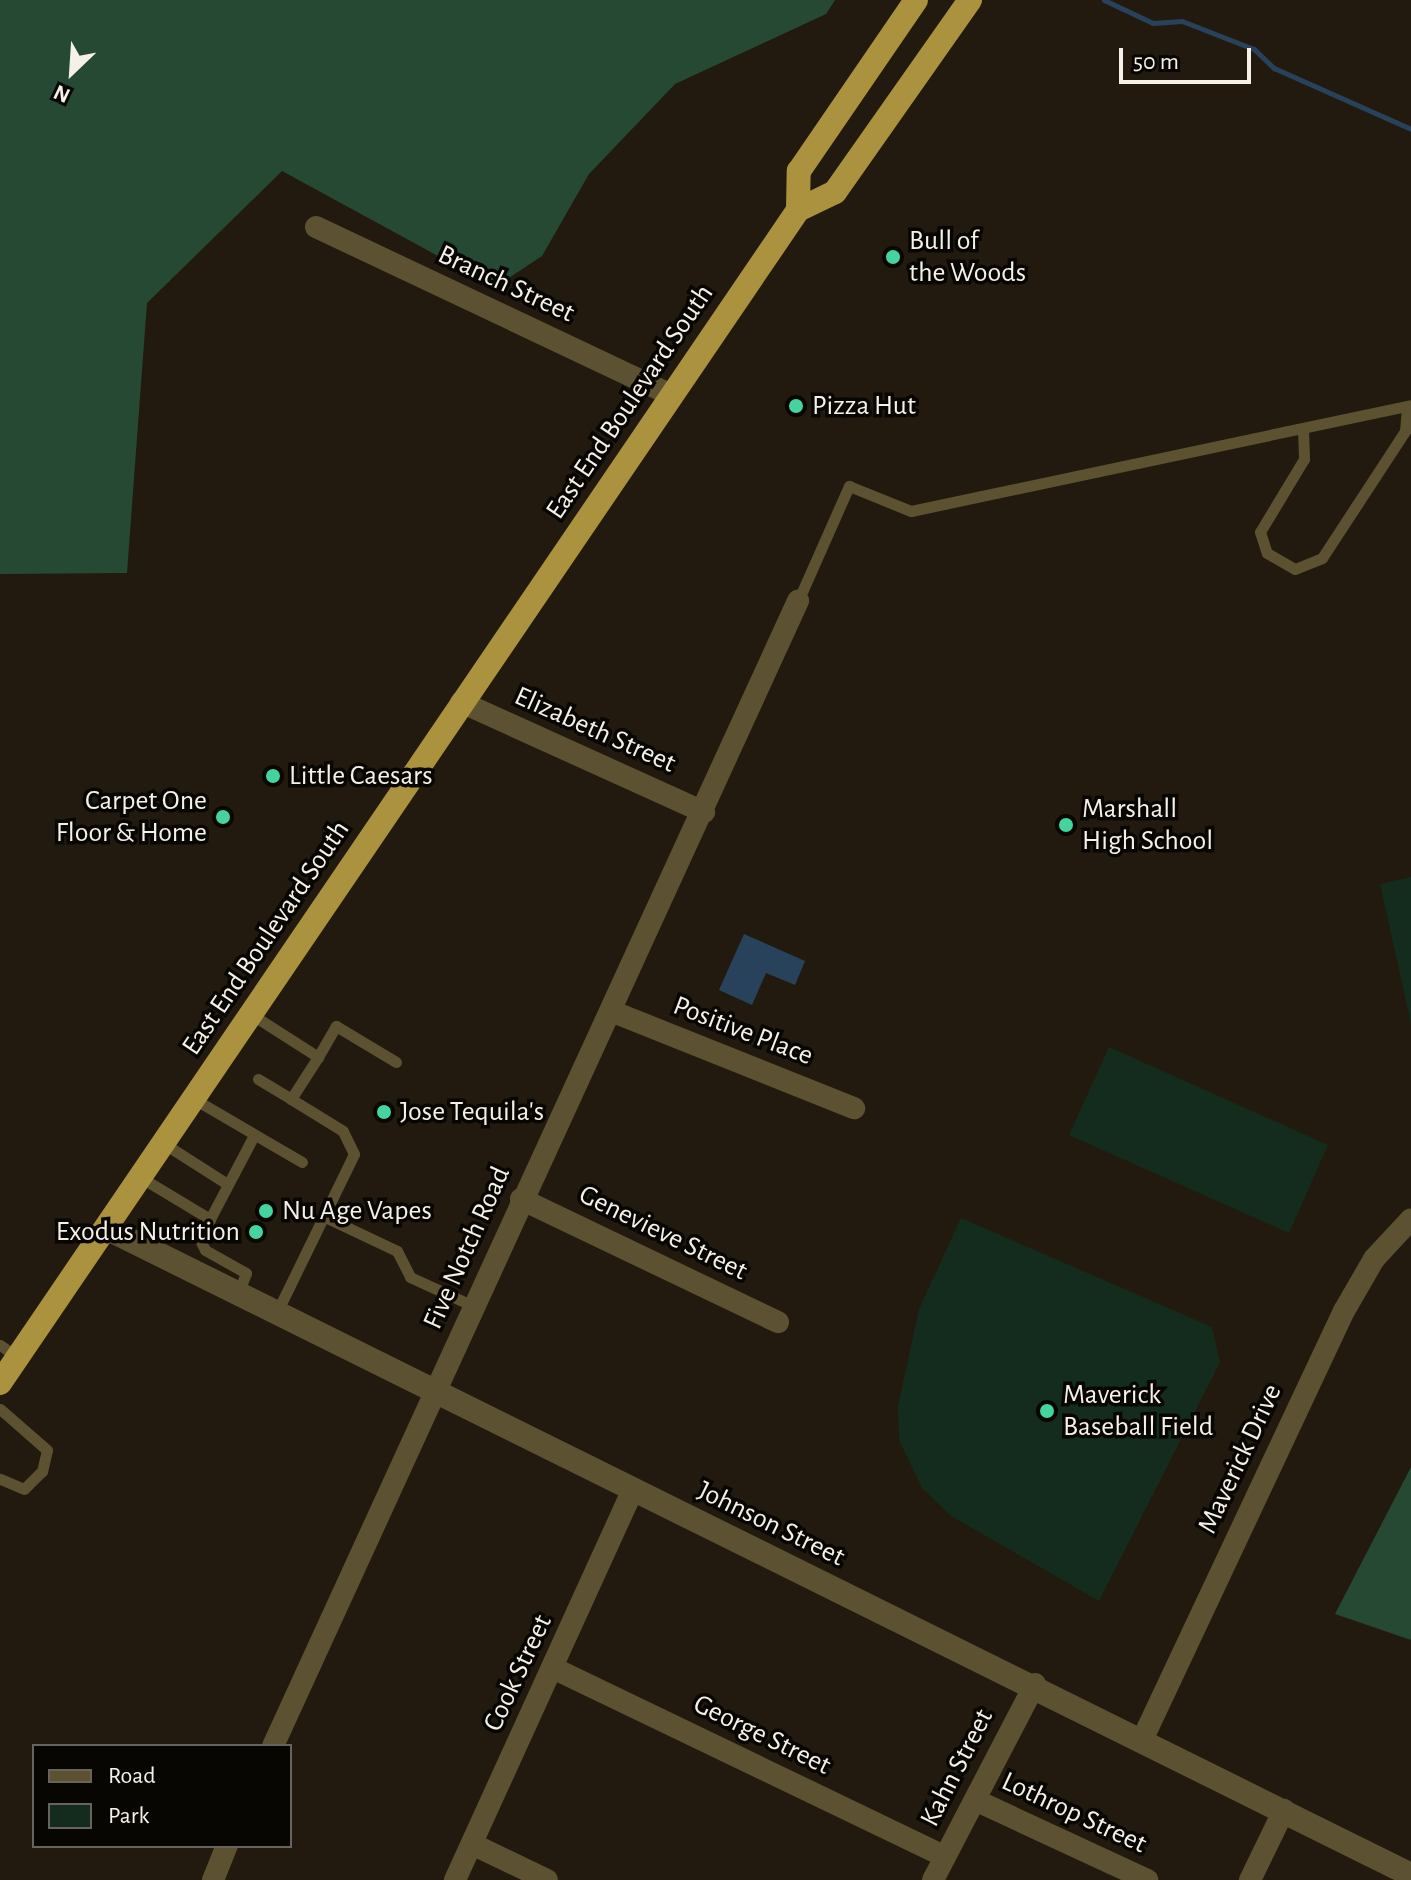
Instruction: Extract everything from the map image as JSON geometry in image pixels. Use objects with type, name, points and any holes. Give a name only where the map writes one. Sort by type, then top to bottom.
[{"type":"highway","points":[[798,210],[799,171],[916,0]]},
{"type":"highway","name":"East End Boulevard South","points":[[0,1383],[9,1351],[106,1228],[798,210],[835,192],[970,0]]},
{"type":"street","name":"Branch Street","points":[[316,227],[671,395]]},
{"type":"street","name":"Five Notch Road","points":[[274,1744],[521,1199],[704,812],[798,601]]},
{"type":"street","name":"Elizabeth Street","points":[[461,702],[704,812]]},
{"type":"street","name":"Positive Place","points":[[611,1011],[854,1108]]},
{"type":"street","name":"Genevieve Street","points":[[521,1199],[778,1322]]},
{"type":"street","name":"Maverick Drive","points":[[1143,1738],[1344,1311],[1374,1259],[1411,1219]]},
{"type":"street","name":"Johnson Street","points":[[106,1228],[237,1297],[1035,1684],[1411,1875]]},
{"type":"street","name":"Cook Street","points":[[455,1880],[633,1490]]},
{"type":"street","name":"George Street","points":[[553,1668],[945,1857]]},
{"type":"street","name":"Kahn Street","points":[[933,1880],[1035,1684]]},
{"type":"street","name":"Lothrop Street","points":[[975,1800],[1147,1880]]},
{"type":"street","points":[[1250,1880],[1284,1810]]},
{"type":"street","points":[[472,1844],[547,1880]]},
{"type":"street","points":[[213,1880],[226,1848]]},
{"type":"lane","points":[[798,601],[849,486],[911,511],[1409,406],[1405,431],[1322,558],[1295,569],[1267,553],[1260,532],[1304,459],[1303,429]]},
{"type":"lane","points":[[251,1014],[318,1057]]},
{"type":"lane","points":[[291,1099],[336,1026],[396,1062]]},
{"type":"lane","points":[[258,1079],[354,1145],[275,1315]]},
{"type":"lane","points":[[193,1099],[252,1139],[302,1162]]},
{"type":"lane","points":[[237,1297],[246,1273],[205,1250],[200,1240],[252,1139]]},
{"type":"lane","points":[[163,1143],[227,1184]]},
{"type":"lane","points":[[140,1177],[210,1219]]},
{"type":"lane","points":[[323,1216],[397,1251],[410,1277],[473,1306]]},
{"type":"lane","points":[[0,1409],[47,1450],[32,1484],[24,1489],[0,1479]]},
{"type":"green space","points":[[0,0],[835,0],[826,14],[675,84],[589,174],[542,256],[495,287],[282,171],[147,303],[127,573],[0,574]]},
{"type":"green space","points":[[1411,877],[1411,1024],[1380,884]]},
{"type":"green space","points":[[1109,1047],[1328,1145],[1289,1233],[1069,1135]]},
{"type":"green space","name":"Maverick Baseball Field","points":[[961,1218],[1212,1327],[1220,1362],[1099,1601],[951,1516],[922,1488],[899,1440],[898,1406],[919,1309]]},
{"type":"green space","points":[[1411,1467],[1411,1640],[1335,1614]]},
{"type":"water","points":[[744,934],[805,961],[795,985],[766,973],[752,1005],[719,990]]},
{"type":"waterway","points":[[1104,0],[1153,23],[1182,21],[1254,49],[1274,68],[1411,129]]},
{"type":"place","name":"Bull of the Woods","points":[[893,257]]},
{"type":"place","name":"Pizza Hut","points":[[796,406]]},
{"type":"place","name":"Little Caesars","points":[[273,776]]},
{"type":"place","name":"Carpet One Floor & Home","points":[[223,817]]},
{"type":"place","name":"Marshall High School","points":[[1066,825]]},
{"type":"place","name":"Jose Tequila's","points":[[384,1112]]},
{"type":"place","name":"Nu Age Vapes","points":[[266,1211]]},
{"type":"place","name":"Exodus Nutrition","points":[[256,1232]]},
{"type":"place","name":"Maverick Baseball Field","points":[[1047,1411]]}]
